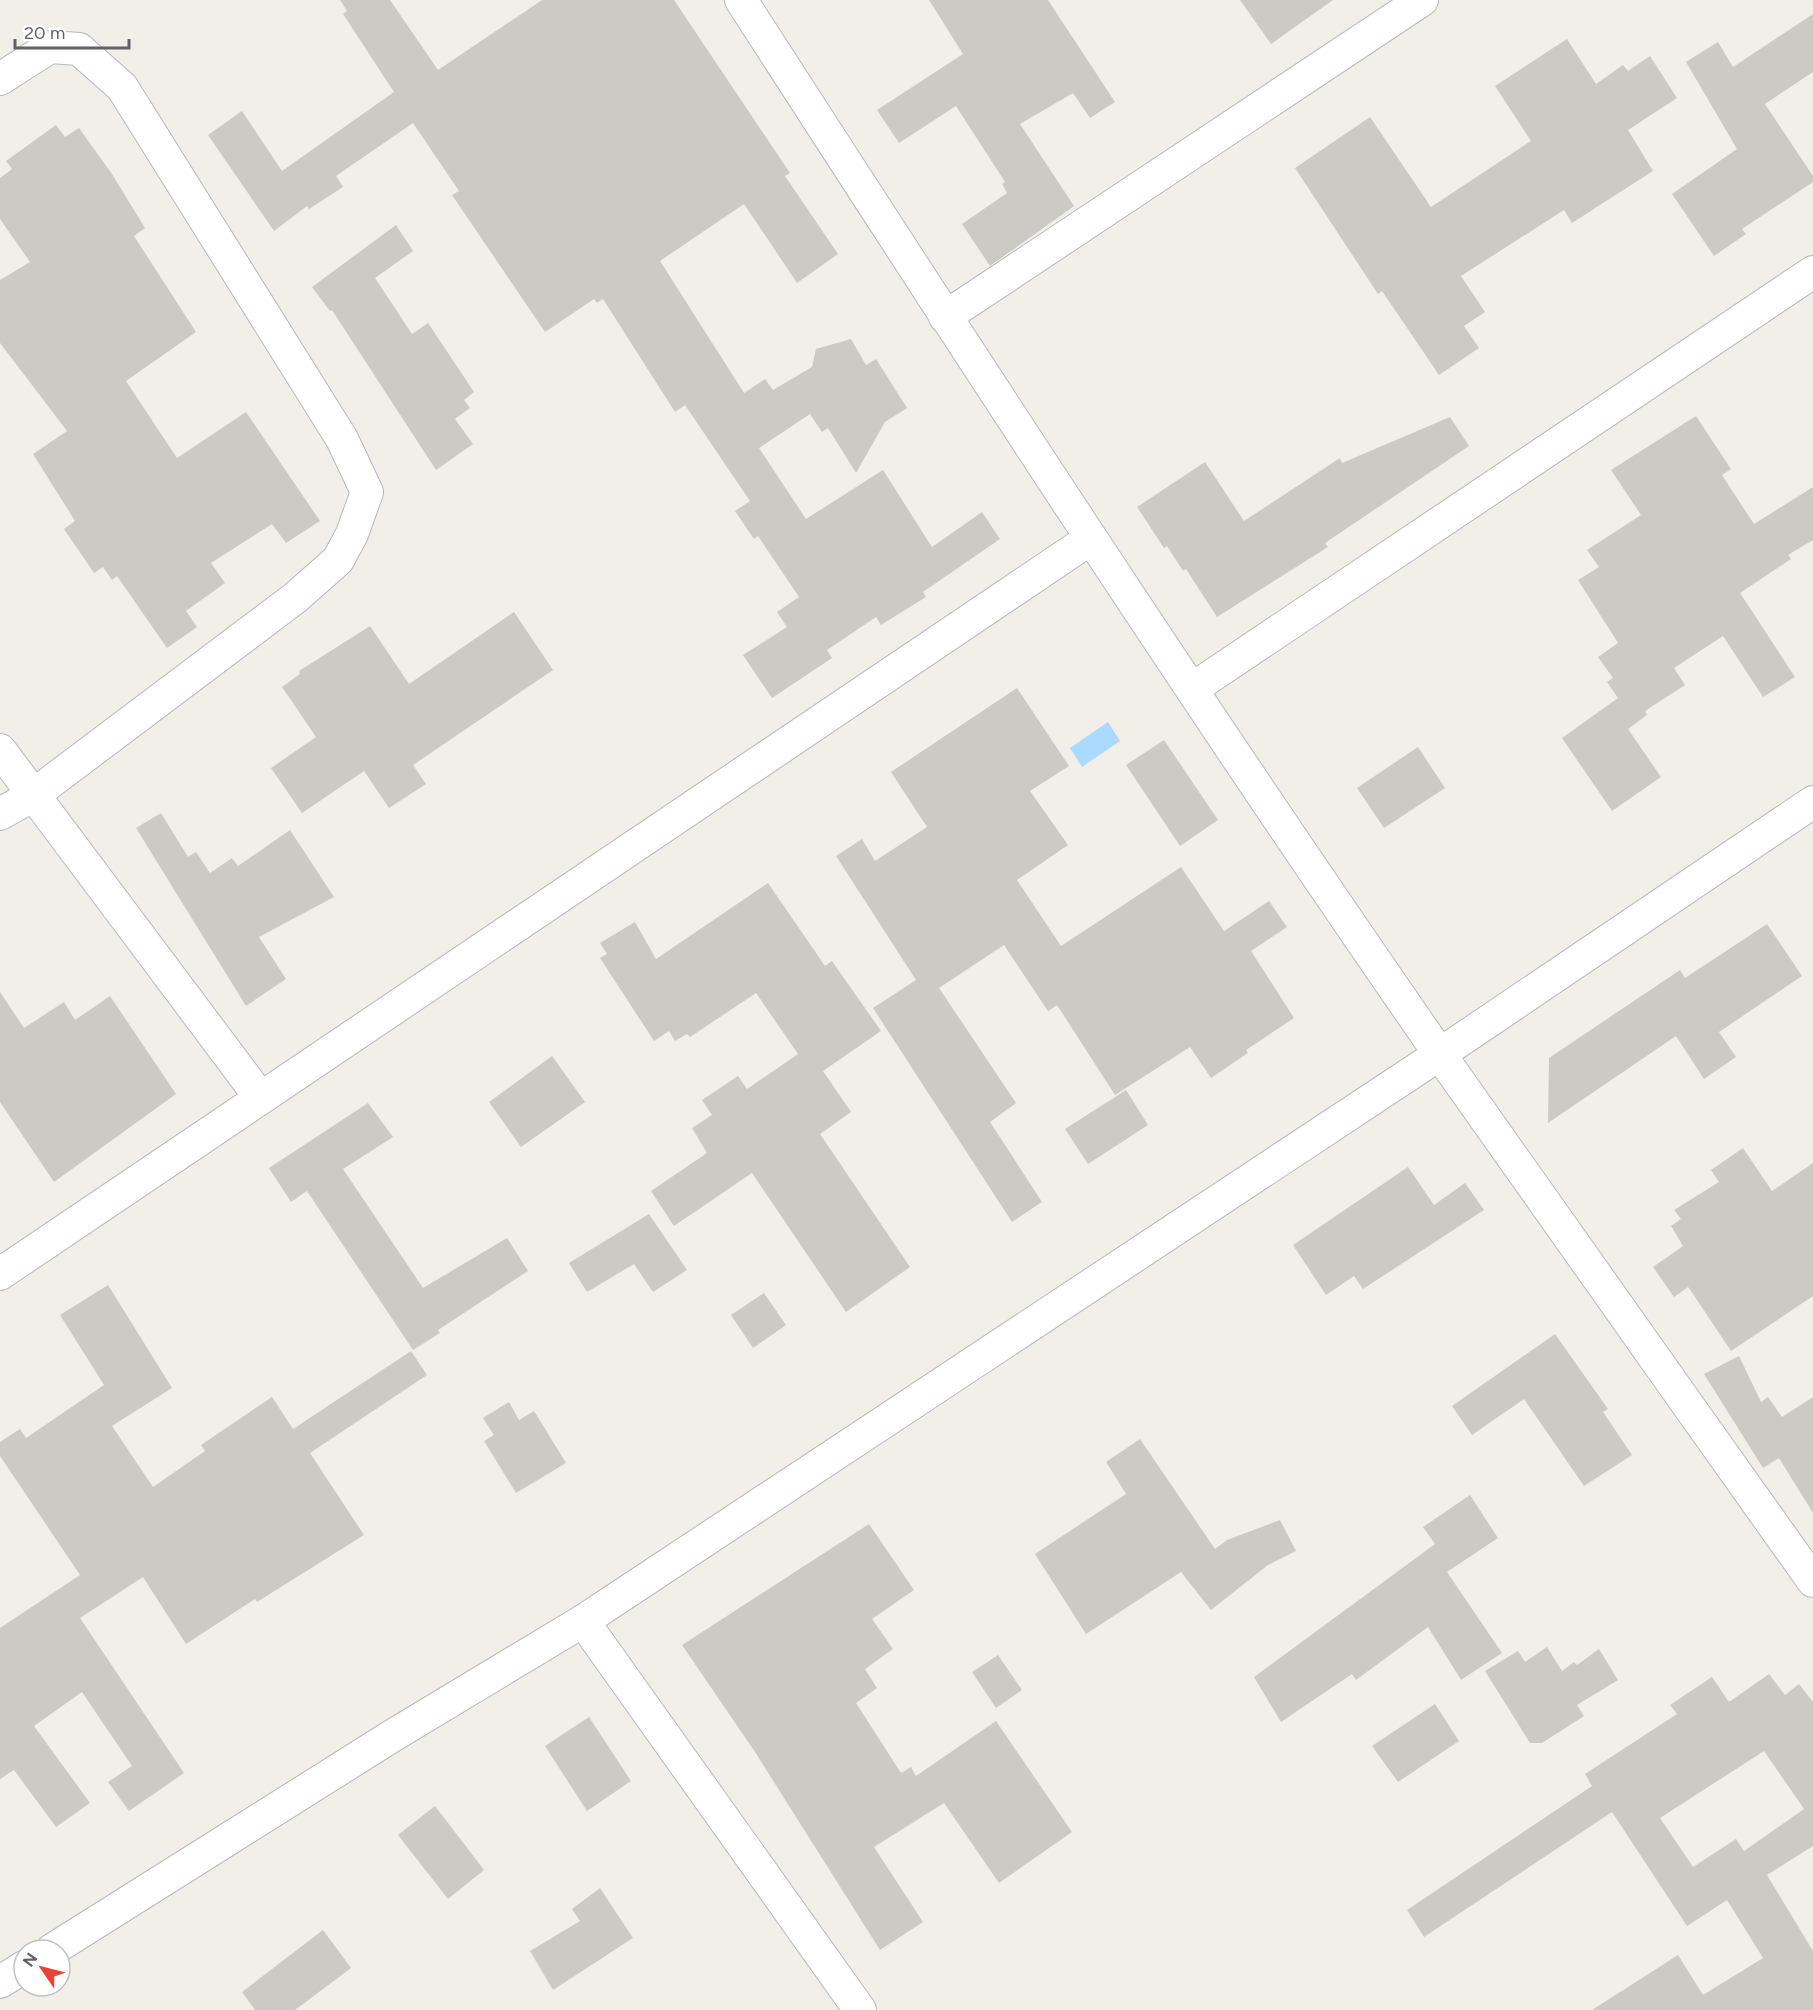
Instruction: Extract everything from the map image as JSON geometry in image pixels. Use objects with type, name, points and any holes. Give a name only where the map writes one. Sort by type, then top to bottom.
[{"type":"street","points":[[741,0],[1090,539],[1440,1054],[1813,1581]]},
{"type":"street","points":[[945,317],[1422,0]]},
{"type":"street","points":[[0,79],[50,47],[79,50],[122,87],[342,439],[367,492],[352,534],[338,560],[295,598],[32,795],[0,814]]},
{"type":"street","points":[[1192,689],[1813,272]]},
{"type":"street","points":[[0,1274],[1090,539]]},
{"type":"street","points":[[0,750],[260,1097]]},
{"type":"street","points":[[71,1938],[392,1736],[583,1621],[1440,1054],[1813,802]]},
{"type":"street","points":[[583,1621],[860,2010]]},
{"type":"water","points":[[1108,722],[1120,741],[1082,767],[1070,748]]},
{"type":"building","points":[[340,0],[390,0],[438,70],[542,0],[674,0],[790,173],[785,176],[838,254],[797,283],[744,204],[660,261],[744,393],[765,379],[773,390],[812,367],[816,349],[851,339],[866,365],[876,359],[907,408],[885,422],[856,473],[828,428],[822,432],[810,414],[759,448],[806,519],[883,470],[932,547],[982,512],[1000,539],[923,592],[926,597],[881,625],[876,617],[827,650],[832,658],[772,698],[743,655],[787,627],[777,612],[799,597],[758,536],[754,539],[735,511],[750,501],[685,405],[675,412],[603,299],[597,303],[594,299],[545,332],[452,195],[459,191],[413,123],[336,176],[343,187],[309,209],[307,206],[274,231],[208,135],[242,111],[282,171],[394,92],[343,14],[347,11]]},
{"type":"building","points":[[929,0],[1048,0],[1115,102],[1090,118],[1073,93],[1020,124],[1074,206],[990,266],[962,224],[1007,193],[1002,184],[1005,182],[956,106],[899,143],[877,110],[963,54]]},
{"type":"building","points":[[1240,0],[1333,0],[1271,44]]},
{"type":"building","points":[[1813,14],[1813,72],[1765,104],[1813,176],[1813,182],[1742,229],[1746,234],[1714,256],[1672,194],[1737,149],[1686,62],[1718,42],[1733,67]]},
{"type":"building","points":[[1567,39],[1596,84],[1623,65],[1628,71],[1650,56],[1677,98],[1628,130],[1653,171],[1572,223],[1564,210],[1461,276],[1485,312],[1464,326],[1479,348],[1439,375],[1382,291],[1378,294],[1295,168],[1370,117],[1431,207],[1531,141],[1495,86]]},
{"type":"building","points":[[56,125],[65,137],[79,128],[112,174],[145,228],[134,236],[196,332],[126,381],[177,458],[246,412],[320,521],[286,543],[272,524],[211,563],[225,583],[186,611],[197,627],[167,648],[117,576],[112,580],[103,567],[94,573],[64,529],[75,521],[33,454],[67,431],[0,343],[0,280],[30,262],[0,219],[0,178],[12,169],[6,161]]},
{"type":"building","points":[[396,225],[413,251],[375,278],[412,334],[428,323],[474,392],[464,400],[470,408],[455,419],[473,444],[436,470],[332,310],[330,311],[312,287]]},
{"type":"building","points":[[1696,416],[1731,469],[1722,475],[1754,524],[1813,487],[1813,540],[1788,555],[1791,559],[1740,593],[1795,677],[1763,697],[1723,636],[1674,668],[1685,685],[1645,711],[1647,715],[1628,729],[1661,777],[1612,811],[1562,738],[1618,698],[1607,682],[1613,678],[1598,657],[1618,643],[1578,580],[1599,567],[1587,550],[1641,515],[1611,470]]},
{"type":"building","points":[[1450,417],[1469,446],[1325,543],[1328,547],[1217,617],[1186,569],[1183,571],[1167,546],[1164,548],[1137,507],[1205,462],[1244,521],[1340,458],[1342,463]]},
{"type":"building","points":[[514,612],[553,670],[413,765],[426,784],[389,808],[364,771],[302,813],[271,768],[316,737],[282,687],[300,674],[299,671],[370,626],[409,684]]},
{"type":"building","points":[[1017,688],[1069,766],[1030,791],[1068,845],[1017,880],[1061,946],[1181,867],[1224,931],[1269,901],[1287,927],[1251,951],[1294,1018],[1246,1050],[1248,1053],[1211,1078],[1190,1047],[1115,1095],[1057,1005],[1048,1011],[1004,945],[939,988],[1016,1103],[990,1122],[1042,1202],[1012,1222],[873,1008],[916,980],[836,856],[862,839],[875,861],[927,827],[891,772]]},
{"type":"building","points":[[1164,740],[1218,820],[1180,846],[1126,765]]},
{"type":"building","points":[[1418,747],[1445,788],[1384,828],[1357,788]]},
{"type":"building","points":[[161,813],[188,857],[196,852],[210,873],[232,858],[238,866],[290,830],[334,897],[259,937],[286,979],[246,1006],[136,828]]},
{"type":"building","points":[[768,883],[825,966],[832,961],[881,1031],[823,1071],[851,1112],[820,1134],[910,1267],[846,1312],[752,1173],[674,1226],[651,1191],[707,1153],[692,1128],[712,1115],[702,1100],[738,1076],[747,1089],[798,1054],[756,993],[690,1037],[687,1034],[675,1041],[669,1031],[654,1041],[600,958],[607,954],[600,943],[635,922],[656,959]]},
{"type":"building","points":[[1767,924],[1802,976],[1719,1032],[1736,1057],[1704,1079],[1676,1036],[1548,1123],[1549,1058],[1680,970],[1685,978]]},
{"type":"building","points":[[0,992],[24,1028],[64,1002],[75,1020],[110,996],[176,1094],[54,1182],[0,1102]]},
{"type":"building","points":[[552,1056],[585,1102],[521,1147],[489,1102]]},
{"type":"building","points":[[1126,1090],[1148,1125],[1088,1164],[1065,1129]]},
{"type":"building","points":[[368,1103],[393,1137],[343,1169],[423,1288],[507,1238],[528,1271],[438,1330],[440,1333],[413,1350],[307,1191],[291,1202],[269,1168]]},
{"type":"building","points":[[1743,1148],[1772,1191],[1813,1163],[1813,1296],[1731,1351],[1688,1287],[1674,1297],[1653,1267],[1683,1246],[1671,1226],[1681,1219],[1674,1210],[1719,1182],[1711,1170]]},
{"type":"building","points":[[1408,1167],[1434,1205],[1465,1183],[1484,1210],[1363,1289],[1354,1276],[1326,1295],[1293,1245]]},
{"type":"building","points":[[649,1214],[687,1270],[653,1292],[634,1264],[587,1292],[569,1263]]},
{"type":"building","points":[[108,1285],[172,1388],[112,1426],[153,1487],[205,1451],[201,1445],[272,1397],[293,1429],[411,1351],[427,1375],[310,1453],[364,1535],[257,1602],[255,1599],[186,1644],[143,1577],[80,1618],[184,1773],[129,1811],[108,1782],[132,1766],[82,1692],[34,1726],[90,1803],[56,1827],[14,1770],[0,1779],[0,1628],[80,1575],[0,1456],[0,1442],[20,1429],[26,1438],[104,1385],[60,1315]]},
{"type":"building","points":[[764,1293],[786,1325],[753,1348],[731,1315]]},
{"type":"building","points":[[1555,1334],[1608,1409],[1603,1412],[1632,1455],[1584,1486],[1524,1399],[1472,1435],[1452,1406]]},
{"type":"building","points":[[1739,1356],[1761,1402],[1768,1397],[1782,1417],[1813,1397],[1813,1513],[1779,1458],[1763,1468],[1704,1374]]},
{"type":"building","points":[[509,1402],[519,1420],[534,1411],[566,1463],[516,1493],[484,1441],[494,1435],[483,1418]]},
{"type":"building","points":[[1140,1439],[1215,1549],[1227,1540],[1280,1520],[1296,1551],[1268,1565],[1211,1610],[1181,1572],[1086,1634],[1035,1554],[1126,1494],[1106,1462]]},
{"type":"building","points":[[1470,1495],[1498,1538],[1447,1572],[1502,1653],[1461,1680],[1428,1627],[1356,1680],[1352,1674],[1281,1722],[1254,1677],[1435,1544],[1423,1527]]},
{"type":"building","points":[[869,1524],[914,1590],[872,1619],[893,1649],[865,1669],[877,1688],[856,1703],[901,1773],[911,1767],[916,1776],[996,1721],[1072,1832],[999,1883],[944,1803],[874,1847],[923,1922],[880,1950],[755,1752],[682,1645]]},
{"type":"building","points":[[1547,1647],[1562,1671],[1574,1662],[1577,1665],[1599,1649],[1618,1680],[1577,1705],[1584,1716],[1542,1743],[1530,1743],[1485,1671],[1518,1651],[1525,1662]]},
{"type":"building","points":[[998,1655],[1022,1690],[996,1708],[972,1672]]},
{"type":"building","points":[[1769,1674],[1785,1695],[1799,1684],[1813,1702],[1813,1846],[1767,1875],[1813,1951],[1813,2010],[1592,2010],[1678,1955],[1703,1995],[1763,1958],[1727,1900],[1687,1926],[1612,1812],[1424,1937],[1407,1910],[1592,1786],[1585,1774],[1677,1714],[1670,1705],[1712,1677],[1729,1702]],"holes":[[[1764,1751],[1804,1809],[1744,1851],[1736,1839],[1693,1867],[1660,1818]]]},
{"type":"building","points":[[1435,1704],[1459,1741],[1398,1782],[1372,1746]]},
{"type":"building","points":[[589,1717],[631,1781],[587,1811],[545,1746]]},
{"type":"building","points":[[435,1806],[484,1870],[448,1899],[398,1835]]},
{"type":"building","points":[[600,1888],[633,1938],[553,1990],[530,1951],[580,1921],[572,1909]]},
{"type":"building","points":[[323,1930],[351,1968],[295,2010],[255,2010],[242,1992]]}]
